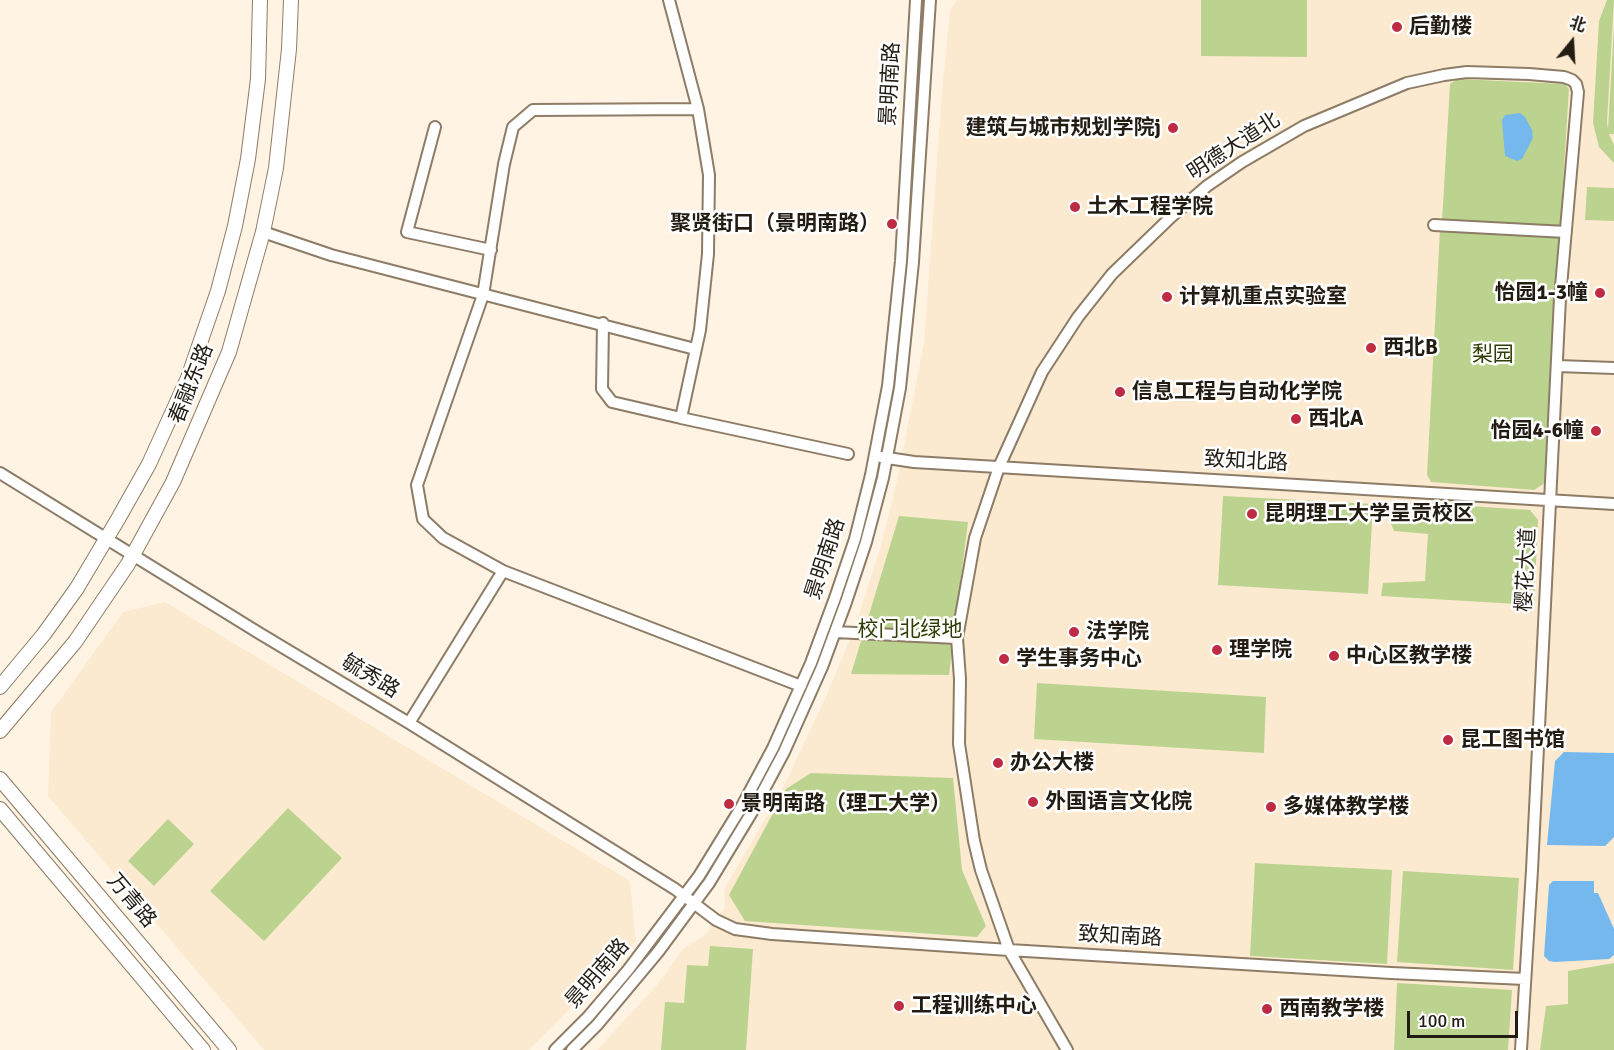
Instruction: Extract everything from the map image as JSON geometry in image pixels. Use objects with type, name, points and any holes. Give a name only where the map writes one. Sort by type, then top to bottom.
[{"type":"main road","name":"春融东路","points":[[0,687],[44,634],[77,588],[107,539],[170,421],[188,378],[218,291],[235,226],[248,159],[258,79],[260,0]]},
{"type":"main road","name":"春融东路","points":[[0,731],[75,642],[134,555],[173,482],[203,417],[229,352],[263,232],[280,136],[289,49],[291,0]]},
{"type":"main road","name":"万青路","points":[[0,779],[229,1050]]},
{"type":"main road","points":[[2,812],[8,802],[13,800],[19,802]]},
{"type":"main road","name":"万青路","points":[[2,812],[203,1050]]},
{"type":"street","points":[[669,0],[698,109],[709,175],[708,254],[700,330],[681,418]]},
{"type":"street","name":"景明南路","points":[[555,1050],[588,1017],[628,970],[685,895],[742,806],[773,748],[801,686],[835,598],[855,539],[875,456],[888,386],[902,249],[916,0]]},
{"type":"street","name":"景明南路","points":[[572,1050],[638,978],[694,902],[752,812],[784,752],[822,667],[866,542],[887,458],[900,388],[906,336],[930,0]]},
{"type":"street","name":"明德大道北","points":[[1067,1050],[1009,950],[981,870],[974,841],[960,744],[960,679],[957,638],[975,538],[999,467],[1042,372],[1095,294],[1112,274],[1191,198],[1242,162],[1304,126],[1407,83],[1467,72],[1564,77],[1576,84],[1578,92]]},
{"type":"street","name":"樱花大道","points":[[1521,1050],[1557,366],[1569,177],[1578,92]]},
{"type":"street","points":[[698,109],[533,110],[513,127],[504,164],[483,295],[417,485],[423,519],[443,538],[504,571],[801,686]]},
{"type":"street","points":[[435,127],[407,232],[491,250]]},
{"type":"street","points":[[1434,225],[1566,232]]},
{"type":"street","points":[[263,232],[331,255],[695,348]]},
{"type":"street","points":[[603,323],[602,389],[612,402],[848,454]]},
{"type":"street","points":[[1557,366],[1614,369]]},
{"type":"street","name":"致知北路","points":[[875,456],[914,462],[1614,504]]},
{"type":"street","name":"毓秀路","points":[[0,473],[685,895],[716,920]]},
{"type":"street","points":[[409,723],[504,571]]},
{"type":"street","points":[[835,632],[957,638]]},
{"type":"street","name":"致知南路","points":[[716,920],[735,929],[764,933],[1009,950],[1525,979]]},
{"type":"shaded area","name":"昆明理工大学呈贡校区","points":[[957,0],[1614,0],[1614,1050],[597,1050],[656,986],[684,948],[705,935],[725,907],[724,889],[781,792],[828,692],[856,624],[881,546],[897,481],[924,343],[942,91],[950,10]]},
{"type":"shaded area","points":[[165,602],[630,881],[636,942],[529,1050],[264,1050],[48,796],[51,712],[123,612]]},
{"type":"green space","points":[[1201,0],[1307,0],[1307,57],[1201,56]]},
{"type":"green space","points":[[1607,0],[1614,0],[1607,122],[1608,129],[1614,26],[1614,134],[1609,134],[1614,145],[1614,163],[1599,147],[1593,123],[1599,21]]},
{"type":"green space","points":[[1458,79],[1565,84],[1569,89],[1560,230],[1442,222],[1450,84]]},
{"type":"green space","points":[[1587,187],[1614,188],[1614,221],[1585,220]]},
{"type":"green space","name":"梨园","points":[[1440,229],[1559,236],[1545,483],[1534,490],[1431,482],[1427,475]]},
{"type":"green space","points":[[1223,496],[1373,504],[1368,594],[1218,585]]},
{"type":"green space","points":[[1423,503],[1530,510],[1538,520],[1534,605],[1381,596],[1383,583],[1425,581],[1428,534],[1394,531],[1391,524],[1423,519]]},
{"type":"green space","name":"校门北绿地","points":[[899,516],[968,522],[949,675],[851,674]]},
{"type":"green space","points":[[1037,683],[1266,697],[1264,753],[1034,739]]},
{"type":"green space","points":[[811,773],[953,778],[962,870],[986,926],[977,937],[745,921],[729,895],[786,789]]},
{"type":"green space","points":[[288,808],[342,858],[264,941],[210,891]]},
{"type":"green space","points":[[168,819],[194,844],[154,886],[128,861]]},
{"type":"green space","points":[[1255,863],[1392,870],[1387,964],[1250,956]]},
{"type":"green space","points":[[1403,871],[1519,878],[1513,970],[1397,962]]},
{"type":"green space","points":[[710,946],[753,949],[746,1050],[661,1050],[665,1002],[684,1003],[687,965],[708,966]]},
{"type":"green space","points":[[1614,963],[1614,1050],[1540,1050],[1546,1006],[1568,1004],[1568,971]]},
{"type":"green space","points":[[1397,983],[1512,990],[1508,1050],[1394,1050]]},
{"type":"water","points":[[1520,113],[1532,130],[1533,138],[1522,159],[1517,161],[1505,156],[1502,120],[1505,115]]},
{"type":"water","points":[[1564,752],[1614,753],[1614,837],[1605,846],[1547,845],[1555,761]]},
{"type":"water","points":[[1553,881],[1594,881],[1594,893],[1598,893],[1614,929],[1614,955],[1609,959],[1555,962],[1549,961],[1544,956],[1549,885]]},
{"type":"place","name":"后勤楼","points":[[1397,27]]},
{"type":"place","name":"建筑与城市规划学院j","points":[[1173,128]]},
{"type":"place","name":"土木工程学院","points":[[1075,207]]},
{"type":"place","name":"聚贤街口（景明南路）","points":[[892,224]]},
{"type":"place","name":"怡园1-3幢","points":[[1600,293]]},
{"type":"place","name":"计算机重点实验室","points":[[1167,297]]},
{"type":"place","name":"西北B","points":[[1371,348]]},
{"type":"place","name":"信息工程与自动化学院","points":[[1120,392]]},
{"type":"place","name":"西北A","points":[[1296,419]]},
{"type":"place","name":"怡园4-6幢","points":[[1596,431]]},
{"type":"place","name":"昆明理工大学呈贡校区","points":[[1252,514]]},
{"type":"place","name":"法学院","points":[[1074,632]]},
{"type":"place","name":"理学院","points":[[1217,650]]},
{"type":"place","name":"中心区教学楼","points":[[1334,656]]},
{"type":"place","name":"学生事务中心","points":[[1004,659]]},
{"type":"place","name":"昆工图书馆","points":[[1448,740]]},
{"type":"place","name":"办公大楼","points":[[998,763]]},
{"type":"place","name":"外国语言文化院","points":[[1033,802]]},
{"type":"place","name":"景明南路（理工大学）","points":[[729,804]]},
{"type":"place","name":"多媒体教学楼","points":[[1271,807]]},
{"type":"place","name":"工程训练中心","points":[[899,1006]]},
{"type":"place","name":"西南教学楼","points":[[1267,1009]]}]
